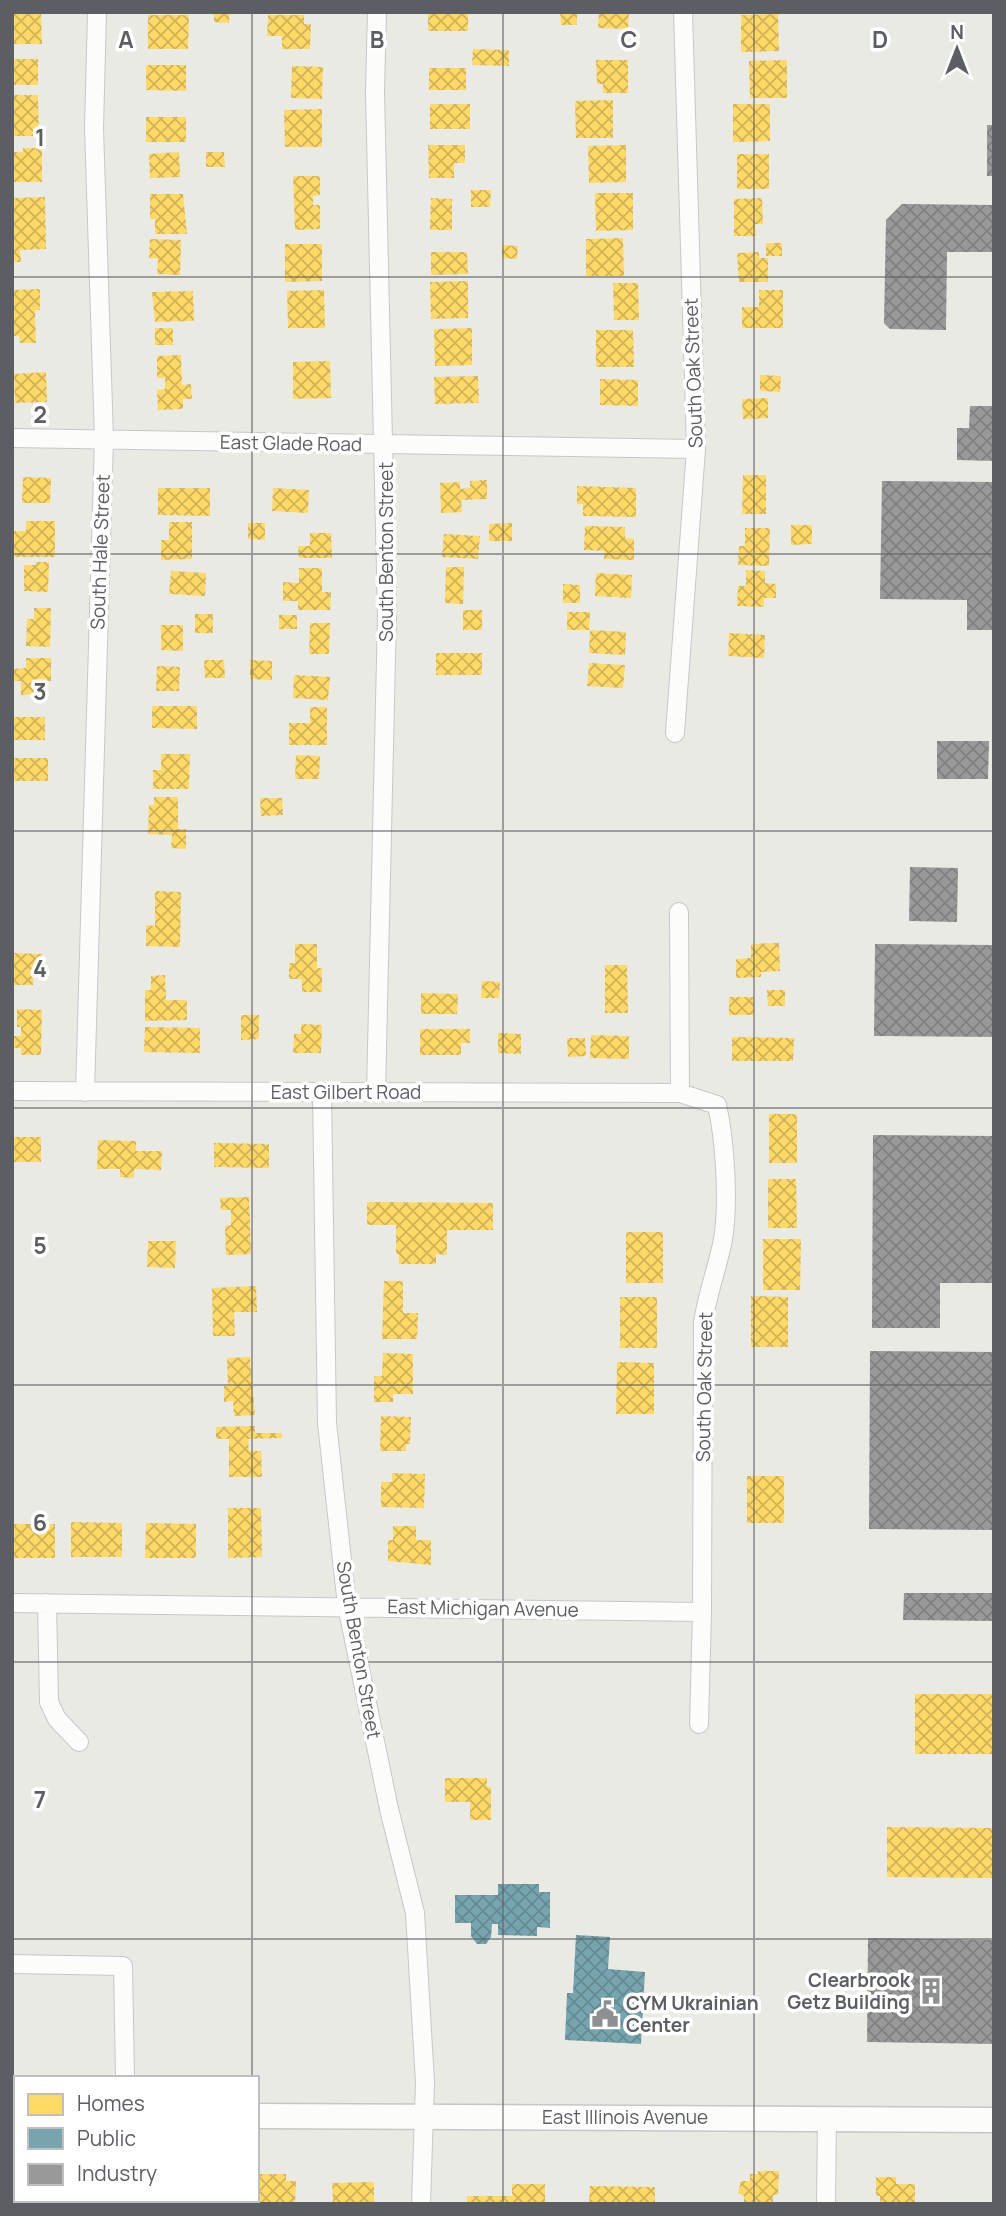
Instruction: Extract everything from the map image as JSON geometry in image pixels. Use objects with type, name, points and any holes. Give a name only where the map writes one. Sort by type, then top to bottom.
[{"type":"main road","name":"East Illinois Avenue","points":[[259,2116],[994,2120]]},
{"type":"street","name":"South Hale Street","points":[[85,1091],[104,439],[94,128],[97,12]]},
{"type":"street","name":"South Benton Street","points":[[376,1092],[387,615],[386,445],[377,182],[377,12]]},
{"type":"street","name":"South Oak Street","points":[[675,733],[696,449],[683,12]]},
{"type":"street","name":"East Glade Road","points":[[12,438],[696,449]]},
{"type":"street","points":[[679,912],[680,1093]]},
{"type":"street","name":"East Gilbert Road","points":[[12,1091],[680,1093]]},
{"type":"street","name":"South Benton Street","points":[[322,1092],[327,1423],[347,1606],[389,1809],[415,1913],[421,1991],[424,2115],[421,2204]]},
{"type":"street","name":"South Oak Street","points":[[680,1093],[717,1105],[725,1138],[723,1238],[708,1292],[703,1323],[699,1724]]},
{"type":"street","name":"East Michigan Avenue","points":[[12,1603],[702,1612]]},
{"type":"street","points":[[47,1603],[49,1702],[57,1719],[79,1742]]},
{"type":"street","points":[[12,1964],[124,1966],[125,2076]]},
{"type":"street","points":[[826,2204],[827,2119]]},
{"type":"building: Homes","points":[[12,12],[41,12],[42,44],[12,44]]},
{"type":"building: Homes","points":[[214,12],[230,12],[229,23],[214,22]]},
{"type":"building: Homes","points":[[428,12],[468,12],[468,31],[428,31]]},
{"type":"building: Homes","points":[[560,12],[577,12],[577,25],[561,25]]},
{"type":"building: Homes","points":[[599,12],[629,13],[628,29],[598,28]]},
{"type":"building: Homes","points":[[778,14],[779,51],[741,52],[741,15]]},
{"type":"building: Homes","points":[[148,15],[189,15],[188,49],[148,49]]},
{"type":"building: Homes","points":[[268,15],[304,15],[304,24],[311,24],[310,49],[282,49],[282,36],[267,36]]},
{"type":"building: Homes","points":[[473,49],[509,50],[509,66],[472,65]]},
{"type":"building: Homes","points":[[12,59],[38,59],[38,85],[12,85]]},
{"type":"building: Homes","points":[[596,60],[628,60],[628,93],[603,93],[603,84],[597,84]]},
{"type":"building: Homes","points":[[787,60],[787,98],[750,98],[749,61]]},
{"type":"building: Homes","points":[[146,65],[186,65],[186,91],[146,90]]},
{"type":"building: Homes","points":[[292,66],[323,67],[322,99],[291,98]]},
{"type":"building: Homes","points":[[429,68],[466,68],[466,90],[429,90]]},
{"type":"building: Homes","points":[[12,95],[38,95],[39,136],[12,136]]},
{"type":"building: Homes","points":[[613,100],[613,138],[576,138],[575,101]]},
{"type":"building: Homes","points":[[430,104],[470,104],[470,129],[430,129]]},
{"type":"building: Homes","points":[[733,104],[770,104],[770,141],[733,142]]},
{"type":"building: Homes","points":[[322,109],[322,147],[285,147],[284,110]]},
{"type":"building: Homes","points":[[146,117],[186,117],[186,142],[146,142]]},
{"type":"building: Homes","points":[[428,145],[465,145],[465,163],[454,163],[454,178],[429,178]]},
{"type":"building: Homes","points":[[626,145],[626,182],[589,183],[588,146]]},
{"type":"building: Homes","points":[[23,148],[42,148],[42,182],[12,182],[12,152],[23,152]]},
{"type":"building: Homes","points":[[179,152],[180,177],[150,178],[149,154]]},
{"type":"building: Homes","points":[[206,152],[224,152],[225,167],[206,167]]},
{"type":"building: Homes","points":[[737,154],[769,154],[769,189],[737,189]]},
{"type":"building: Homes","points":[[293,176],[320,176],[320,195],[313,196],[313,205],[320,205],[320,229],[295,230]]},
{"type":"building: Homes","points":[[471,190],[491,190],[490,207],[471,207]]},
{"type":"building: Homes","points":[[595,193],[633,193],[633,230],[596,231]]},
{"type":"building: Homes","points":[[150,194],[183,194],[187,234],[155,234],[155,219],[150,219]]},
{"type":"building: Homes","points":[[45,197],[46,249],[20,250],[21,262],[12,262],[13,198]]},
{"type":"building: Homes","points":[[431,198],[452,199],[452,230],[430,230]]},
{"type":"building: Homes","points":[[762,198],[763,224],[755,224],[756,236],[734,236],[734,199]]},
{"type":"building: Homes","points":[[623,238],[624,276],[586,276],[586,239]]},
{"type":"building: Homes","points":[[150,239],[181,240],[180,275],[157,274],[158,259],[149,258]]},
{"type":"building: Homes","points":[[766,243],[782,243],[782,256],[766,256]]},
{"type":"building: Homes","points":[[285,244],[322,244],[322,281],[285,282]]},
{"type":"building: Homes","points":[[502,245],[518,246],[517,259],[502,258]]},
{"type":"building: Homes","points":[[431,252],[467,252],[468,274],[431,275]]},
{"type":"building: Homes","points":[[759,252],[759,258],[768,258],[768,282],[739,282],[737,253]]},
{"type":"building: Homes","points":[[468,281],[468,318],[431,319],[430,282]]},
{"type":"building: Homes","points":[[613,283],[638,283],[639,320],[614,320]]},
{"type":"building: Homes","points":[[40,289],[40,310],[35,310],[36,343],[20,343],[19,336],[12,336],[12,290]]},
{"type":"building: Homes","points":[[324,290],[325,328],[288,328],[287,291]]},
{"type":"building: Homes","points":[[759,290],[783,290],[783,328],[742,328],[742,307],[759,307]]},
{"type":"building: Homes","points":[[193,291],[194,321],[155,322],[152,292]]},
{"type":"building: Homes","points":[[155,328],[173,328],[173,345],[155,345]]},
{"type":"building: Homes","points":[[472,328],[472,365],[435,366],[434,329]]},
{"type":"building: Homes","points":[[596,330],[633,330],[634,367],[596,367]]},
{"type":"building: Homes","points":[[181,355],[182,385],[191,384],[192,399],[183,399],[183,409],[158,410],[157,390],[165,389],[165,378],[157,378],[157,356]]},
{"type":"building: Homes","points":[[330,361],[331,398],[293,399],[293,362]]},
{"type":"building: Homes","points":[[46,372],[47,402],[15,403],[14,374]]},
{"type":"building: Homes","points":[[760,375],[781,376],[780,392],[760,391]]},
{"type":"building: Homes","points":[[478,376],[479,403],[435,404],[434,377]]},
{"type":"building: Homes","points":[[600,379],[638,380],[638,406],[600,405]]},
{"type":"building: Homes","points":[[768,398],[768,418],[743,419],[742,399]]},
{"type":"building: Homes","points":[[743,475],[766,475],[766,514],[742,514]]},
{"type":"building: Homes","points":[[23,477],[51,478],[50,503],[22,503]]},
{"type":"building: Homes","points":[[487,480],[487,499],[461,500],[462,512],[441,513],[440,483],[460,482],[460,489],[470,488],[470,481]]},
{"type":"building: Homes","points":[[577,486],[636,488],[636,517],[583,516],[583,504],[577,504]]},
{"type":"building: Homes","points":[[158,488],[210,488],[210,516],[158,515]]},
{"type":"building: Homes","points":[[273,488],[309,490],[308,513],[272,511]]},
{"type":"building: Homes","points":[[26,521],[55,521],[55,557],[12,557],[12,531],[26,531]]},
{"type":"building: Homes","points":[[169,522],[192,522],[192,559],[161,560],[161,540],[169,540]]},
{"type":"building: Homes","points":[[248,523],[265,523],[265,540],[248,539]]},
{"type":"building: Homes","points":[[512,523],[512,541],[489,541],[489,524]]},
{"type":"building: Homes","points":[[791,525],[812,525],[812,544],[791,545]]},
{"type":"building: Homes","points":[[585,526],[625,527],[625,538],[634,539],[634,560],[604,559],[604,551],[584,550]]},
{"type":"building: Homes","points":[[745,528],[770,528],[769,566],[738,565],[739,546],[745,546]]},
{"type":"building: Homes","points":[[310,533],[331,533],[332,558],[299,558],[298,546],[310,546]]},
{"type":"building: Homes","points":[[444,534],[480,536],[478,559],[442,557]]},
{"type":"building: Homes","points":[[36,562],[49,562],[48,592],[24,591],[24,565],[36,565]]},
{"type":"building: Homes","points":[[446,567],[464,567],[463,604],[445,603]]},
{"type":"building: Homes","points":[[299,568],[322,568],[322,592],[331,592],[330,610],[298,610],[298,601],[283,601],[283,582],[299,583]]},
{"type":"building: Homes","points":[[746,570],[765,571],[765,583],[776,584],[776,598],[764,598],[764,607],[737,606],[738,586],[746,586]]},
{"type":"building: Homes","points":[[171,571],[206,573],[205,596],[169,594]]},
{"type":"building: Homes","points":[[596,573],[632,575],[631,598],[595,596]]},
{"type":"building: Homes","points":[[563,584],[580,585],[580,603],[563,603]]},
{"type":"building: Homes","points":[[34,608],[51,608],[50,647],[26,646],[27,619],[34,619]]},
{"type":"building: Homes","points":[[463,610],[482,610],[482,630],[463,630]]},
{"type":"building: Homes","points":[[567,612],[590,612],[589,630],[567,630]]},
{"type":"building: Homes","points":[[195,614],[213,614],[213,633],[195,633]]},
{"type":"building: Homes","points":[[279,615],[297,615],[297,629],[279,629]]},
{"type":"building: Homes","points":[[310,623],[330,623],[329,654],[309,654]]},
{"type":"building: Homes","points":[[161,625],[183,625],[183,651],[161,650]]},
{"type":"building: Homes","points":[[590,630],[626,632],[625,655],[589,653]]},
{"type":"building: Homes","points":[[729,633],[765,635],[764,658],[728,656]]},
{"type":"building: Homes","points":[[436,653],[482,653],[482,675],[436,675]]},
{"type":"building: Homes","points":[[26,658],[51,658],[51,681],[41,682],[41,694],[21,695],[21,681],[14,681],[14,669],[26,668]]},
{"type":"building: Homes","points":[[204,660],[224,660],[225,678],[205,678]]},
{"type":"building: Homes","points":[[250,660],[272,661],[272,680],[250,679]]},
{"type":"building: Homes","points":[[589,663],[625,665],[623,688],[587,686]]},
{"type":"building: Homes","points":[[157,666],[180,667],[179,691],[156,691]]},
{"type":"building: Homes","points":[[294,675],[330,677],[328,700],[293,698]]},
{"type":"building: Homes","points":[[152,706],[197,706],[197,729],[152,728]]},
{"type":"building: Homes","points":[[310,707],[327,707],[327,745],[289,745],[289,723],[310,723]]},
{"type":"building: Homes","points":[[12,717],[45,717],[45,740],[12,740]]},
{"type":"building: Homes","points":[[161,754],[190,754],[189,789],[153,789],[153,770],[161,770]]},
{"type":"building: Homes","points":[[296,755],[320,756],[319,779],[295,779]]},
{"type":"building: Homes","points":[[12,758],[48,758],[48,781],[12,781]]},
{"type":"building: Homes","points":[[154,797],[178,797],[178,829],[186,829],[186,849],[171,848],[172,835],[148,834],[149,805],[154,805]]},
{"type":"building: Homes","points":[[260,798],[282,798],[283,815],[261,816]]},
{"type":"building: Homes","points":[[155,891],[181,892],[180,947],[146,946],[146,925],[155,926]]},
{"type":"building: Homes","points":[[779,943],[780,971],[761,972],[761,977],[736,978],[736,959],[751,958],[751,944]]},
{"type":"building: Homes","points":[[295,944],[317,944],[317,968],[322,968],[322,992],[302,992],[302,979],[289,979],[289,963],[295,963]]},
{"type":"building: Homes","points":[[12,953],[42,954],[42,967],[34,966],[33,985],[12,985]]},
{"type":"building: Homes","points":[[605,965],[627,965],[628,1013],[605,1013]]},
{"type":"building: Homes","points":[[165,975],[166,1000],[187,1000],[187,1020],[145,1021],[145,990],[151,990],[151,976]]},
{"type":"building: Homes","points":[[482,981],[500,982],[499,998],[481,998]]},
{"type":"building: Homes","points":[[767,990],[785,990],[785,1006],[768,1006]]},
{"type":"building: Homes","points":[[421,993],[458,994],[457,1014],[421,1014]]},
{"type":"building: Homes","points":[[729,997],[754,997],[754,1015],[729,1015]]},
{"type":"building: Homes","points":[[17,1009],[42,1010],[41,1055],[21,1055],[21,1048],[12,1048],[12,1036],[21,1036],[21,1027],[17,1027]]},
{"type":"building: Homes","points":[[241,1015],[259,1015],[259,1039],[241,1040]]},
{"type":"building: Homes","points":[[301,1024],[322,1025],[321,1053],[293,1053],[294,1034],[301,1034]]},
{"type":"building: Homes","points":[[145,1027],[200,1028],[200,1053],[144,1052]]},
{"type":"building: Homes","points":[[420,1029],[470,1029],[470,1043],[461,1043],[461,1055],[420,1055]]},
{"type":"building: Homes","points":[[498,1033],[521,1034],[521,1054],[498,1053]]},
{"type":"building: Homes","points":[[591,1035],[629,1036],[629,1059],[590,1058]]},
{"type":"building: Homes","points":[[732,1037],[794,1038],[793,1061],[732,1061]]},
{"type":"building: Homes","points":[[567,1038],[585,1038],[586,1056],[568,1057]]},
{"type":"building: Homes","points":[[769,1114],[797,1114],[797,1163],[769,1163]]},
{"type":"building: Homes","points":[[12,1137],[41,1137],[41,1162],[12,1162]]},
{"type":"building: Homes","points":[[98,1140],[136,1141],[136,1151],[162,1151],[161,1170],[134,1169],[134,1178],[120,1177],[120,1169],[97,1169]]},
{"type":"building: Homes","points":[[214,1143],[269,1144],[269,1168],[214,1167]]},
{"type":"building: Homes","points":[[768,1179],[796,1179],[797,1228],[768,1228]]},
{"type":"building: Homes","points":[[249,1197],[251,1254],[226,1255],[225,1226],[231,1225],[231,1210],[221,1210],[220,1198]]},
{"type":"building: Homes","points":[[367,1202],[493,1203],[493,1230],[447,1230],[447,1255],[436,1254],[436,1264],[399,1264],[399,1254],[396,1254],[396,1225],[367,1225]]},
{"type":"building: Homes","points":[[626,1232],[663,1232],[663,1283],[626,1283]]},
{"type":"building: Homes","points":[[763,1239],[801,1239],[800,1290],[763,1290]]},
{"type":"building: Homes","points":[[148,1241],[176,1241],[175,1268],[147,1267]]},
{"type":"building: Homes","points":[[384,1281],[403,1281],[403,1313],[418,1313],[417,1339],[382,1339]]},
{"type":"building: Homes","points":[[256,1286],[257,1312],[234,1312],[235,1336],[213,1336],[212,1288]]},
{"type":"building: Homes","points":[[751,1296],[788,1297],[788,1347],[751,1347]]},
{"type":"building: Homes","points":[[620,1297],[657,1297],[657,1348],[620,1348]]},
{"type":"building: Homes","points":[[383,1353],[413,1354],[413,1394],[393,1394],[393,1402],[374,1402],[374,1376],[382,1376]]},
{"type":"building: Homes","points":[[250,1357],[255,1415],[234,1416],[233,1401],[224,1402],[224,1386],[228,1386],[227,1358]]},
{"type":"building: Homes","points":[[617,1362],[654,1363],[654,1414],[616,1414]]},
{"type":"building: Homes","points":[[381,1416],[411,1417],[410,1444],[406,1444],[406,1451],[380,1451]]},
{"type":"building: Homes","points":[[255,1426],[255,1433],[282,1433],[282,1438],[248,1439],[249,1451],[261,1451],[262,1477],[229,1477],[229,1439],[216,1439],[216,1427]]},
{"type":"building: Homes","points":[[392,1473],[425,1474],[424,1508],[381,1507],[381,1482],[392,1482]]},
{"type":"building: Homes","points":[[747,1476],[784,1476],[784,1523],[747,1523]]},
{"type":"building: Homes","points":[[228,1508],[261,1508],[262,1557],[228,1558]]},
{"type":"building: Homes","points":[[71,1522],[122,1523],[122,1557],[71,1557]]},
{"type":"building: Homes","points":[[146,1523],[196,1524],[196,1558],[145,1558]]},
{"type":"building: Homes","points":[[12,1524],[55,1524],[55,1558],[12,1558]]},
{"type":"building: Homes","points":[[393,1526],[416,1526],[416,1540],[431,1540],[431,1565],[388,1561],[388,1540],[393,1540]]},
{"type":"building: Homes","points":[[915,1694],[994,1694],[994,1754],[915,1754]]},
{"type":"building: Homes","points":[[445,1778],[487,1778],[487,1787],[491,1787],[491,1820],[470,1820],[470,1802],[445,1802]]},
{"type":"building: Homes","points":[[887,1827],[994,1828],[994,1878],[887,1877]]},
{"type":"building: Homes","points":[[758,2171],[779,2171],[778,2195],[773,2195],[773,2204],[744,2204],[744,2196],[738,2193],[741,2181],[750,2181],[750,2174],[758,2174]]},
{"type":"building: Homes","points":[[259,2174],[286,2174],[286,2181],[296,2181],[295,2204],[255,2204],[259,2202]]},
{"type":"building: Homes","points":[[876,2177],[896,2177],[896,2184],[915,2184],[915,2204],[880,2204],[880,2196],[876,2196]]},
{"type":"building: Homes","points":[[374,2182],[374,2204],[333,2204],[332,2183]]},
{"type":"building: Homes","points":[[512,2184],[545,2184],[545,2204],[467,2204],[467,2196],[512,2196]]},
{"type":"building: Homes","points":[[590,2186],[655,2187],[655,2204],[589,2204]]},
{"type":"building: Homes","points":[[27,2202],[62,2202],[62,2204]]},
{"type":"building: Homes","points":[[146,2202],[178,2202],[178,2204]]},
{"type":"building: Homes","points":[[192,2202],[237,2202],[237,2204]]},
{"type":"building: Public","points":[[498,1884],[539,1884],[539,1892],[550,1892],[550,1928],[537,1927],[537,1936],[498,1935],[498,1924],[492,1924],[491,1937],[486,1944],[477,1944],[471,1936],[471,1923],[455,1923],[455,1895],[498,1895]]},
{"type":"building: Public","points":[[576,1935],[610,1937],[608,1969],[645,1972],[641,2044],[565,2040],[567,1993],[573,1993]]},
{"type":"building: Industry","points":[[987,125],[994,125],[994,176],[987,176]]},
{"type":"building: Industry","points":[[902,204],[994,205],[994,252],[947,252],[946,330],[890,329],[884,323],[886,220]]},
{"type":"building: Industry","points":[[970,406],[994,406],[994,461],[957,460],[957,428],[969,428]]},
{"type":"building: Industry","points":[[882,481],[994,482],[994,630],[967,630],[967,600],[880,599]]},
{"type":"building: Industry","points":[[937,741],[989,741],[988,779],[937,779]]},
{"type":"building: Industry","points":[[910,867],[958,868],[957,922],[909,921]]},
{"type":"building: Industry","points":[[875,944],[994,945],[994,1037],[874,1036]]},
{"type":"building: Industry","points":[[873,1135],[994,1136],[994,1283],[940,1283],[940,1328],[872,1328]]},
{"type":"building: Industry","points":[[870,1351],[994,1352],[994,1530],[869,1529]]},
{"type":"building: Industry","points":[[904,1593],[994,1593],[994,1621],[903,1620]]},
{"type":"building: Industry","name":"Clearbrook Getz Building","points":[[868,1938],[994,1940],[994,2044],[867,2042]]},
{"type":"place","name":"Clearbrook Getz Building","points":[[931,1991]]},
{"type":"place","name":"CYM Ukrainian Center","points":[[605,2014]]}]
